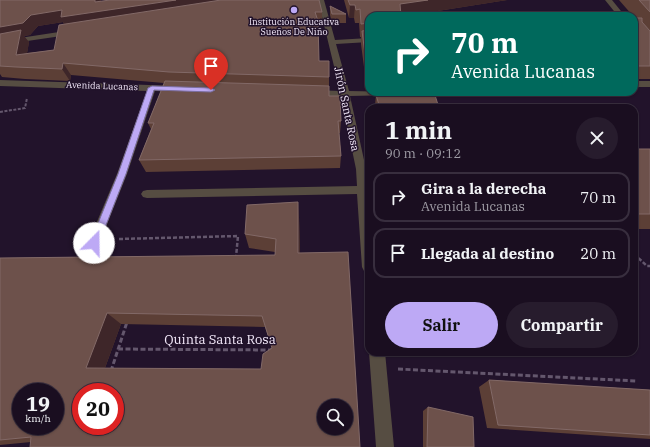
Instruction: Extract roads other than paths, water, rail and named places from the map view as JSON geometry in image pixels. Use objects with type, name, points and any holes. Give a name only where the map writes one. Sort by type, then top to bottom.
[{"type":"street","name":"Jirón Santa Rosa","points":[[321,0],[345,94],[360,168],[365,223]]},
{"type":"street","points":[[608,0],[618,12]]},
{"type":"street","points":[[0,43],[76,31]]},
{"type":"street","points":[[332,42],[365,40]]},
{"type":"street","name":"Avenida Lucanas","points":[[0,83],[190,89]]},
{"type":"street","points":[[638,84],[650,84]]},
{"type":"street","points":[[94,243],[122,174],[152,88]]},
{"type":"street","points":[[306,93],[365,93]]},
{"type":"street","points":[[147,194],[362,190]]},
{"type":"street","points":[[378,360],[385,447]]},
{"type":"place","name":"Institución Educativa Sueños De Niño","points":[[294,10]]}]
